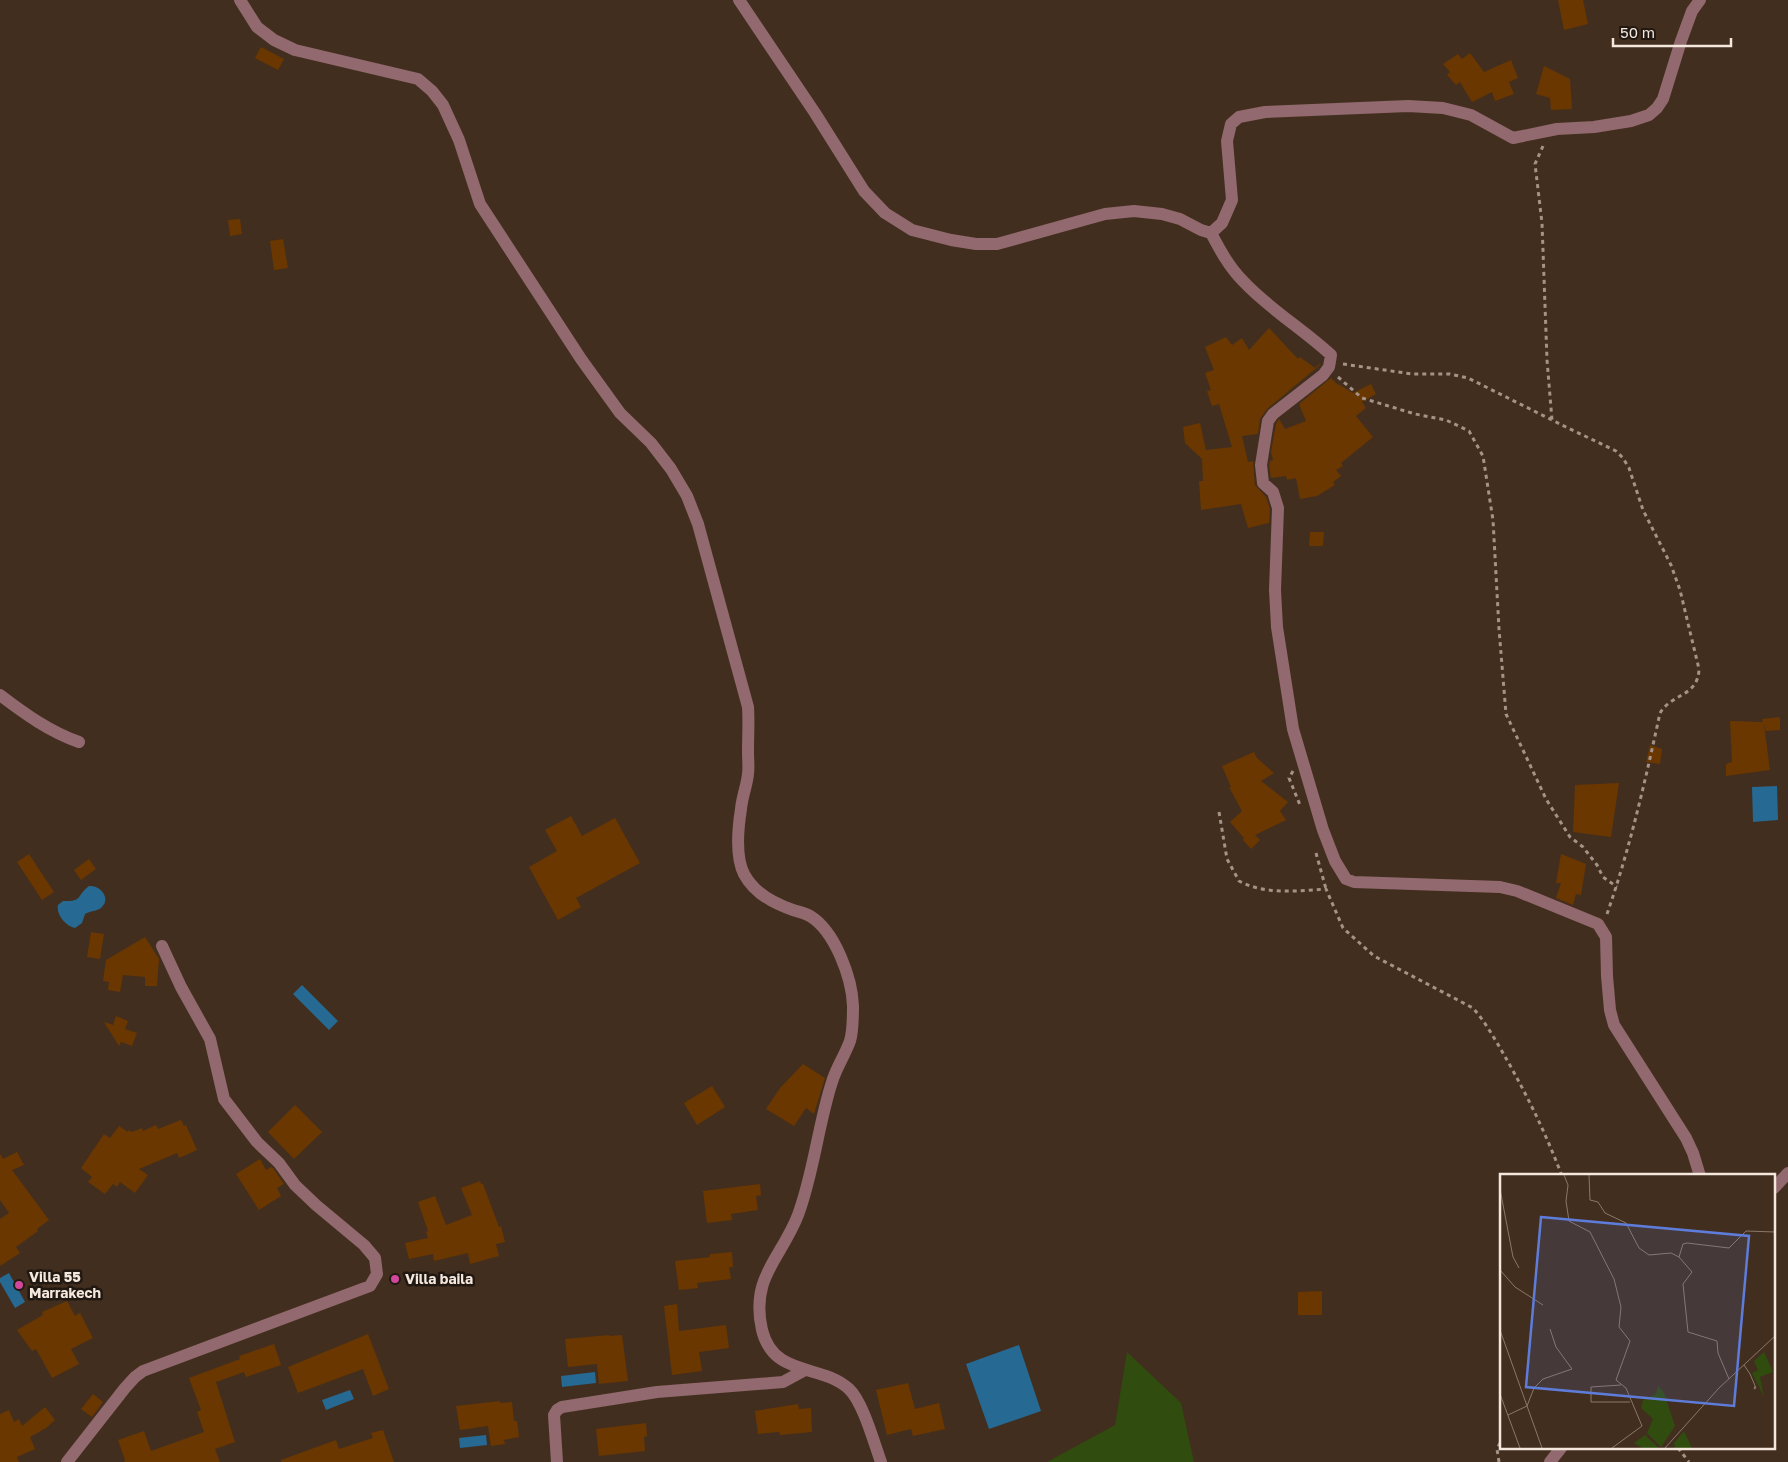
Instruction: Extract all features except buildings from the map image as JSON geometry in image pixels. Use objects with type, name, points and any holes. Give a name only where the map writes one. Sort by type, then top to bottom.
[{"type":"street","points":[[240,0],[257,27],[274,40],[295,50],[418,79],[432,91],[443,105],[451,122],[480,204],[581,359],[620,413],[651,443],[671,469],[687,496],[698,524],[748,707],[748,774],[741,808],[739,839],[739,858],[744,874],[753,888],[770,900],[810,916],[822,926],[832,940],[846,970],[853,1006],[850,1041],[832,1082],[804,1198],[788,1239],[771,1263],[764,1278],[759,1315],[767,1346],[775,1355],[805,1370],[837,1380],[851,1391],[858,1403],[881,1462]]},
{"type":"street","points":[[739,0],[816,113],[864,191],[885,213],[912,230],[951,240],[976,244],[997,244],[1105,214],[1134,211],[1162,214],[1180,219],[1211,233],[1226,260],[1243,281],[1331,355],[1330,365],[1323,375],[1273,414],[1268,421],[1261,465],[1263,483],[1273,492],[1278,508],[1275,590],[1277,627],[1293,729],[1323,830],[1335,861],[1346,880],[1354,882],[1489,886],[1517,891],[1598,924],[1606,938],[1610,1010],[1614,1025],[1686,1138],[1699,1174]]},
{"type":"street","points":[[1211,233],[1222,223],[1232,200],[1227,141],[1231,124],[1239,117],[1265,112],[1408,106],[1443,108],[1471,115],[1513,138],[1557,129],[1613,125],[1648,114],[1657,108],[1663,99],[1670,80],[1692,11],[1700,0]]},
{"type":"street","points":[[0,695],[61,736],[79,742]]},
{"type":"street","points":[[67,1462],[125,1388],[143,1371],[370,1286],[377,1274],[375,1258],[364,1245],[295,1185],[279,1163],[257,1142],[224,1098],[210,1039],[162,946]]},
{"type":"street","points":[[1776,1186],[1788,1173]]},
{"type":"street","points":[[558,1462],[554,1419],[557,1410],[562,1407],[657,1392],[783,1382],[805,1370]]},
{"type":"street","points":[[1550,1462],[1559,1450]]},
{"type":"path","points":[[1552,420],[1547,360],[1542,223],[1535,164],[1540,150],[1548,137],[1557,129]]},
{"type":"path","points":[[1330,365],[1405,374],[1450,374],[1468,378],[1587,438],[1605,444],[1623,458],[1631,475],[1642,510],[1671,565],[1680,590],[1699,669],[1699,678],[1696,685],[1670,702],[1660,713],[1637,819],[1617,887],[1602,929]]},
{"type":"path","points":[[1330,365],[1340,380],[1362,398],[1414,414],[1446,420],[1469,431],[1483,456],[1493,520],[1506,714],[1546,799],[1570,837],[1583,847],[1597,865],[1603,877],[1617,887]]},
{"type":"path","points":[[1219,812],[1227,859],[1238,882],[1257,888],[1277,890],[1326,889],[1343,928],[1374,956],[1473,1008],[1493,1036],[1529,1100],[1547,1136],[1561,1174]]},
{"type":"path","points":[[1499,1462],[1497,1448],[1500,1443]]},
{"type":"path","points":[[1680,1450],[1689,1462]]},
{"type":"green space","points":[[1127,1352],[1181,1403],[1194,1462],[1047,1462],[1115,1425]]},
{"type":"water","points":[[1777,786],[1778,820],[1753,822],[1752,787]]},
{"type":"water","points":[[89,886],[101,890],[105,896],[104,904],[101,908],[85,914],[82,923],[75,928],[72,927],[60,916],[58,905],[63,901],[79,898]]},
{"type":"water","points":[[302,985],[338,1021],[329,1030],[293,994]]},
{"type":"water","points":[[9,1273],[25,1302],[15,1308],[0,1282],[0,1278]]},
{"type":"water","points":[[1019,1345],[1041,1411],[989,1429],[966,1364]]},
{"type":"water","points":[[595,1372],[596,1383],[562,1387],[561,1376]]},
{"type":"water","points":[[350,1390],[354,1399],[326,1410],[322,1400]]},
{"type":"water","points":[[486,1435],[487,1445],[460,1448],[459,1438]]},
{"type":"place","name":"Villa baila","points":[[395,1279]]},
{"type":"place","name":"Villa 55 Marrakech","points":[[19,1285]]}]
